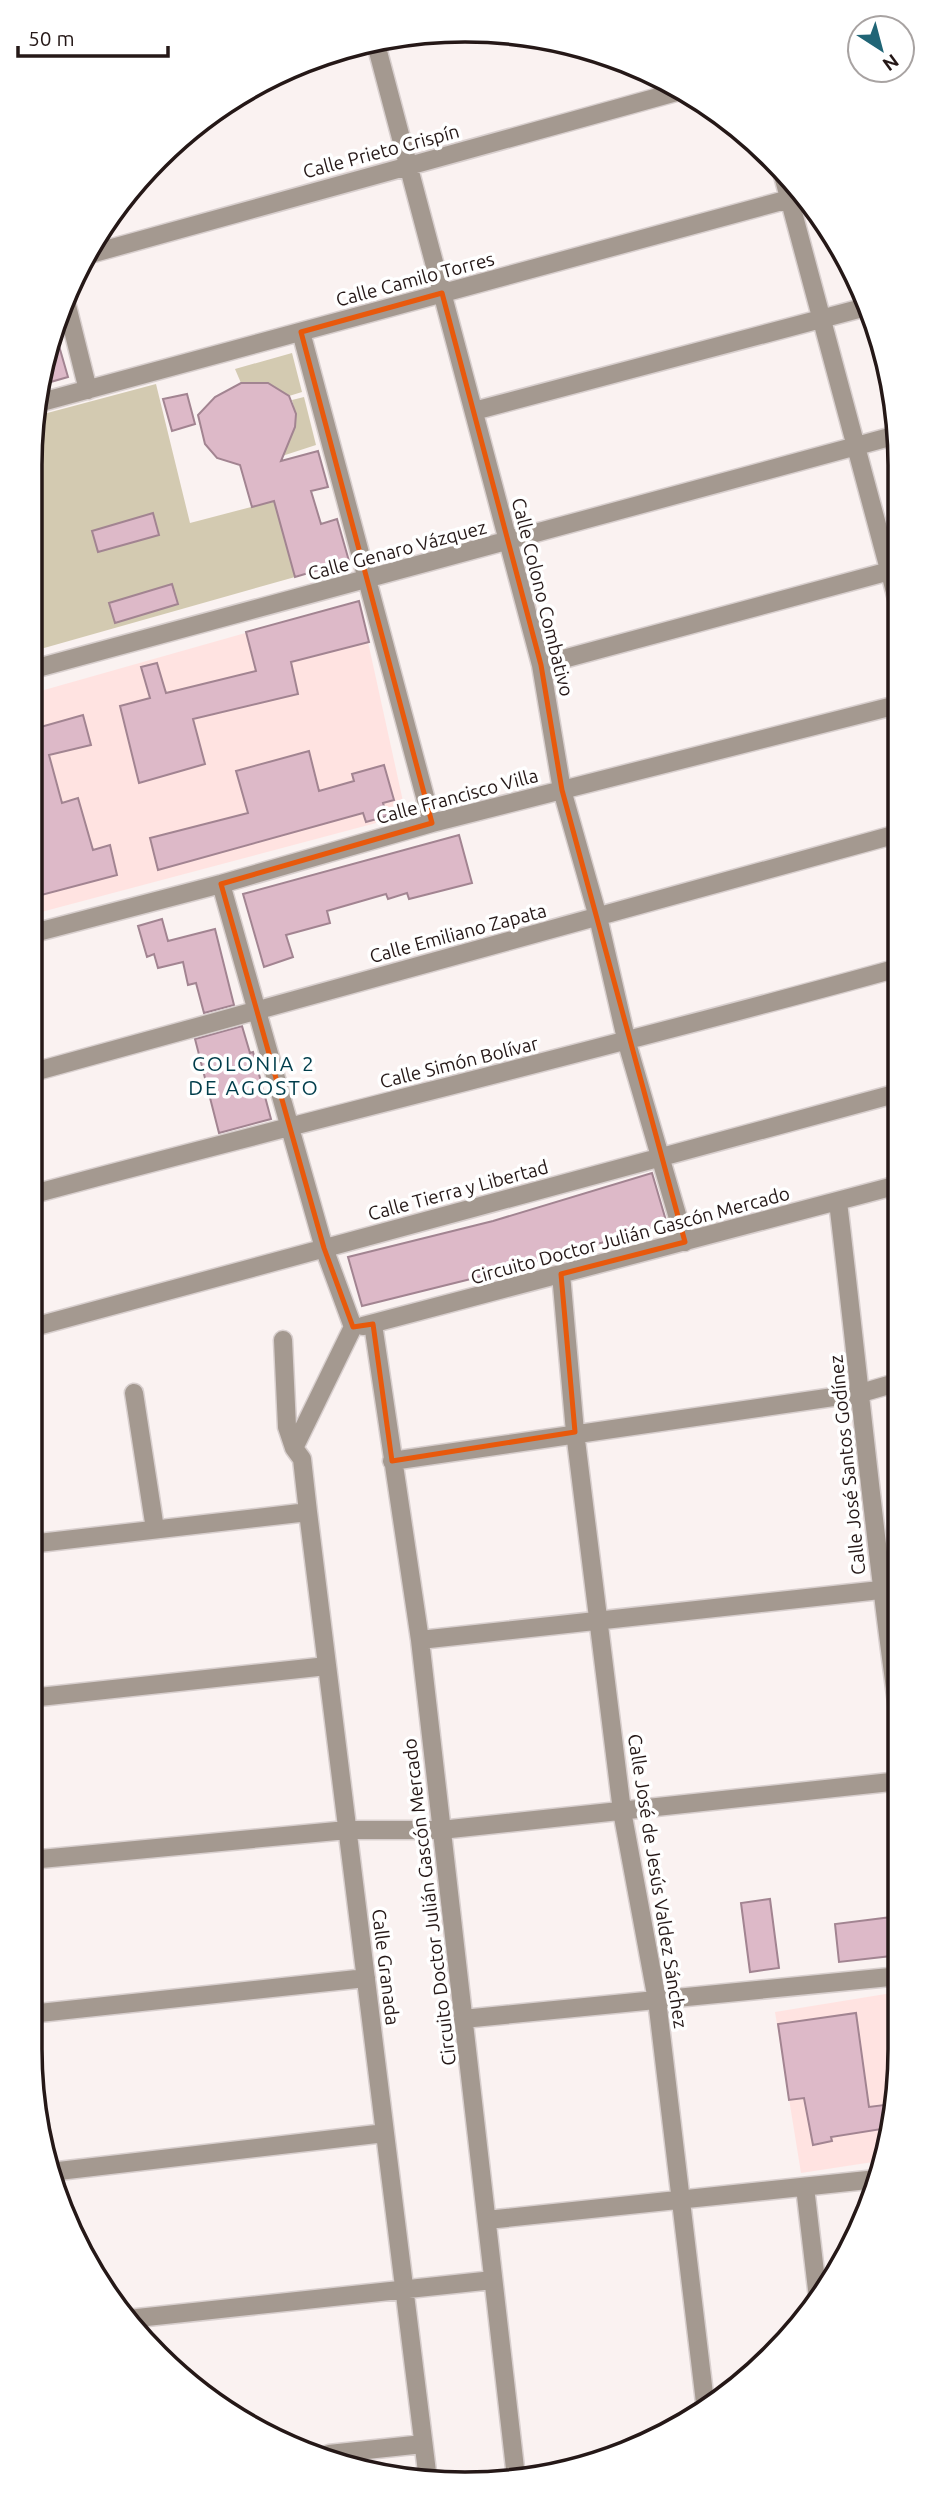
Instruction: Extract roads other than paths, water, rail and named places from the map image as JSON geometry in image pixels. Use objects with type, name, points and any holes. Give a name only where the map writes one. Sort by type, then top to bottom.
[{"type":"street","name":"Calle Colono Combativo","points":[[378,51],[541,665],[562,790],[598,917],[627,1043],[685,1242]]},
{"type":"street","name":"Calle Prieto Crispín","points":[[100,251],[668,94]]},
{"type":"street","name":"Calle Camilo Torres","points":[[47,401],[793,198]]},
{"type":"street","points":[[797,202],[821,319],[888,554]]},
{"type":"street","points":[[474,411],[858,309]]},
{"type":"street","points":[[69,315],[88,390]]},
{"type":"street","points":[[301,332],[432,823]]},
{"type":"street","name":"Calle Genaro Vázquez","points":[[42,667],[887,438]]},
{"type":"street","points":[[541,665],[888,571]]},
{"type":"street","name":"Calle Francisco Villa","points":[[42,931],[222,884],[432,823],[888,707]]},
{"type":"street","name":"Calle Emiliano Zapata","points":[[42,1070],[888,836]]},
{"type":"street","points":[[222,884],[254,1010],[288,1126],[324,1248],[353,1328],[298,1454]]},
{"type":"street","name":"Calle Simón Bolívar","points":[[42,1192],[288,1126],[627,1043],[888,971]]},
{"type":"street","name":"Calle Tierra y Libertad","points":[[42,1325],[888,1096]]},
{"type":"street","name":"Circuito Doctor Julián Gascón Mercado","points":[[353,1328],[888,1188]]},
{"type":"street","name":"Calle José Santos Godínez","points":[[838,1202],[888,1644]]},
{"type":"street","name":"Calle José de Jesús Valdez Sánchez","points":[[561,1274],[575,1432],[622,1811],[657,2000],[704,2398]]},
{"type":"street","name":"Circuito Doctor Julián Gascón Mercado","points":[[373,1324],[420,1640],[515,2469]]},
{"type":"street","name":"Calle Granada","points":[[283,1340],[287,1427],[298,1454],[308,1512],[427,2470]]},
{"type":"street","points":[[392,1461],[575,1432],[861,1393],[888,1385]]},
{"type":"street","points":[[134,1393],[155,1529]]},
{"type":"street","points":[[42,1543],[308,1512]]},
{"type":"street","points":[[420,1640],[888,1588]]},
{"type":"street","points":[[42,1697],[327,1666]]},
{"type":"street","points":[[42,1859],[347,1830],[442,1830],[888,1782]]},
{"type":"street","points":[[463,2019],[888,1977]]},
{"type":"street","points":[[42,2013],[366,1978]]},
{"type":"street","points":[[60,2171],[385,2133]]},
{"type":"street","points":[[486,2220],[867,2180]]},
{"type":"street","points":[[805,2187],[816,2285]]},
{"type":"street","points":[[138,2318],[493,2280]]},
{"type":"street","points":[[339,2453],[423,2444]]},
{"type":"district","name":"COLONIA 2 DE AGOSTO","points":[[254,1075]]}]
